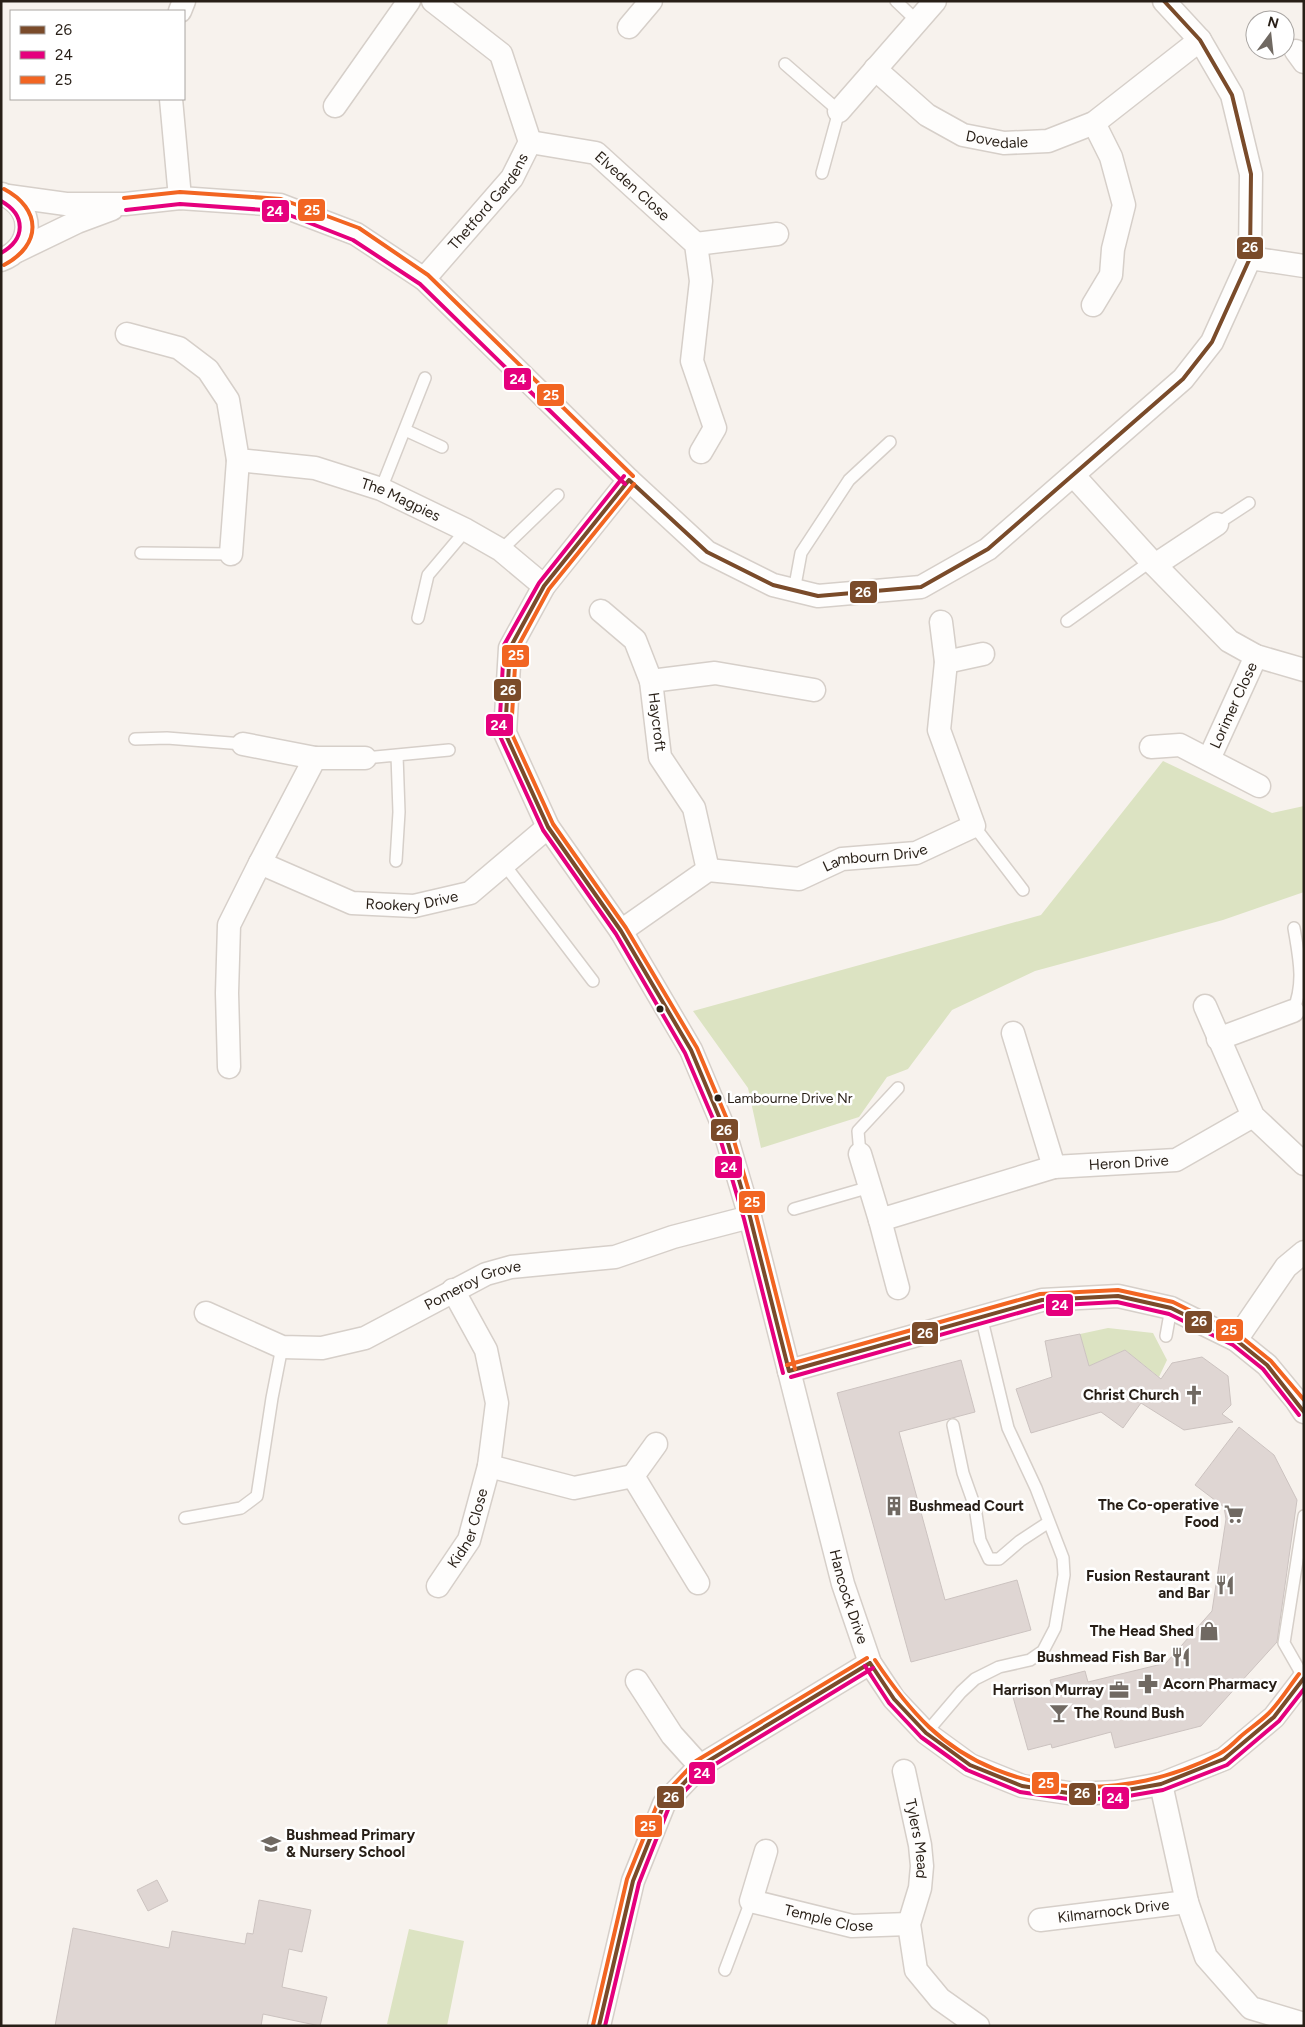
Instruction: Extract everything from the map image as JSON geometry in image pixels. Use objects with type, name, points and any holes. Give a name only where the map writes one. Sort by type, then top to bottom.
[{"type":"street","points":[[335,106],[408,1]]},
{"type":"street","name":"Thetford Gardens","points":[[424,279],[512,178],[530,142],[501,54],[433,1]]},
{"type":"street","points":[[629,27],[651,1]]},
{"type":"street","points":[[839,112],[935,1]]},
{"type":"street","points":[[4,195],[66,204],[125,204],[180,198],[280,205],[356,234],[424,279],[629,480],[707,552],[773,585],[818,596],[921,587],[988,549],[1183,379],[1212,342],[1250,258],[1251,174],[1232,96],[1200,40],[1164,1]]},
{"type":"street","name":"Dovedale","points":[[875,69],[927,115],[963,135],[1004,143],[1048,141],[1094,123],[1200,40]]},
{"type":"street","points":[[171,100],[180,198]]},
{"type":"street","points":[[1093,305],[1111,275],[1113,249],[1124,206],[1111,157],[1094,123]]},
{"type":"street","name":"Elveden Close","points":[[530,142],[596,153],[696,244]]},
{"type":"street","points":[[4,195],[16,203],[23,212],[27,222],[27,233],[7,259]]},
{"type":"street","points":[[7,259],[78,222],[125,204]]},
{"type":"street","points":[[701,452],[715,428],[692,361],[701,281],[696,244],[777,234]]},
{"type":"street","points":[[1250,258],[1304,266]]},
{"type":"street","points":[[127,334],[179,348],[208,370],[228,400],[238,460],[231,554]]},
{"type":"street","name":"The Magpies","points":[[238,460],[315,468],[381,489],[466,530],[501,550],[544,586]]},
{"type":"street","name":"Lorimer Close","points":[[1074,476],[1153,563],[1229,640],[1256,656],[1304,670]]},
{"type":"street","name":"Hancock Drive","points":[[629,480],[544,586],[510,648],[505,733],[548,827],[621,931],[691,1050],[724,1126],[750,1217],[843,1584],[870,1663],[894,1699],[926,1733],[970,1765],[1022,1786],[1076,1794],[1116,1792],[1161,1784],[1224,1759],[1274,1716],[1304,1678]]},
{"type":"street","points":[[1153,563],[1217,524]]},
{"type":"street","name":"Haycroft","points":[[601,611],[635,640],[651,681],[660,756],[694,808],[708,870]]},
{"type":"street","points":[[941,622],[946,662],[939,730],[974,826]]},
{"type":"street","points":[[946,662],[983,654]]},
{"type":"street","name":"Lorimer Close","points":[[1256,656],[1209,759],[1259,786]]},
{"type":"street","name":"Haycroft","points":[[651,681],[715,673],[814,690]]},
{"type":"street","points":[[243,744],[315,758],[365,758]]},
{"type":"street","points":[[1151,747],[1180,745],[1209,759]]},
{"type":"street","points":[[229,1067],[227,993],[229,925],[315,758]]},
{"type":"street","name":"Lambourn Drive","points":[[708,870],[799,879],[842,859],[916,853],[974,826]]},
{"type":"street","name":"Rookery Drive","points":[[260,863],[352,903],[414,906],[470,893],[548,827]]},
{"type":"street","points":[[621,931],[708,870]]},
{"type":"street","points":[[1205,1006],[1253,1116],[1304,1164]]},
{"type":"street","points":[[1218,1039],[1293,1011]]},
{"type":"street","points":[[1013,1033],[1054,1167]]},
{"type":"street","name":"Heron Drive","points":[[880,1220],[1054,1167],[1176,1160],[1253,1116]]},
{"type":"street","points":[[860,1154],[898,1288]]},
{"type":"street","name":"Pomeroy Grove","points":[[206,1313],[282,1347],[322,1348],[365,1338],[486,1274],[511,1267],[615,1257],[673,1237],[750,1217]]},
{"type":"street","points":[[1236,1340],[1286,1267],[1304,1252]]},
{"type":"street","name":"Kidner Close","points":[[438,1586],[469,1540],[489,1466],[497,1402],[486,1350],[453,1290]]},
{"type":"street","points":[[789,1371],[1042,1300],[1118,1296],[1171,1308],[1236,1340],[1267,1365],[1304,1412]]},
{"type":"street","points":[[489,1466],[574,1488],[633,1476],[656,1444]]},
{"type":"street","points":[[633,1476],[698,1582]]},
{"type":"street","points":[[599,2026],[633,1881],[664,1804],[700,1766],[870,1663]]},
{"type":"street","points":[[637,1681],[672,1735],[700,1766]]},
{"type":"street","name":"Tylers Mead","points":[[904,1771],[920,1845],[922,1866],[920,1888],[909,1924],[916,1970],[940,1998],[978,2026]]},
{"type":"street","name":"Kilmarnock Drive","points":[[1161,1784],[1187,1902],[1206,1957],[1252,2008],[1304,2024]]},
{"type":"street","points":[[751,1901],[766,1851]]},
{"type":"street","name":"Temple Close","points":[[751,1901],[852,1926],[909,1924]]},
{"type":"street","name":"Kilmarnock Drive","points":[[1040,1920],[1187,1902]]},
{"type":"lane","points":[[896,1],[917,21]]},
{"type":"lane","points":[[785,64],[839,112],[822,173]]},
{"type":"lane","points":[[381,489],[424,378]]},
{"type":"lane","points":[[405,430],[442,447]]},
{"type":"lane","points":[[794,591],[801,553],[850,480],[890,442]]},
{"type":"lane","points":[[501,550],[558,495]]},
{"type":"lane","points":[[1217,524],[1249,503]]},
{"type":"lane","points":[[418,618],[428,575],[466,530]]},
{"type":"lane","points":[[141,553],[231,554]]},
{"type":"lane","points":[[1067,621],[1153,563]]},
{"type":"lane","points":[[135,739],[167,738],[243,744]]},
{"type":"lane","points":[[365,758],[449,750]]},
{"type":"lane","points":[[396,861],[400,812],[397,756]]},
{"type":"lane","points":[[974,826],[1023,890]]},
{"type":"lane","points":[[504,864],[593,981]]},
{"type":"lane","points":[[1293,1011],[1300,998],[1302,971],[1294,928]]},
{"type":"lane","points":[[860,1154],[858,1131],[898,1088]]},
{"type":"lane","points":[[794,1209],[870,1187]]},
{"type":"lane","points":[[1166,1336],[1171,1308]]},
{"type":"lane","points":[[926,1733],[975,1678],[999,1667],[1030,1660],[1043,1651],[1056,1628],[1064,1576],[1063,1558],[1036,1488],[1008,1428],[981,1316]]},
{"type":"lane","points":[[184,1518],[241,1508],[256,1496],[282,1347]]},
{"type":"lane","points":[[953,1425],[963,1472],[975,1507],[980,1540],[989,1558],[999,1559],[1020,1541],[1049,1522]]},
{"type":"lane","points":[[1304,1516],[1284,1643],[1304,1678]]},
{"type":"lane","points":[[726,1970],[751,1901]]},
{"type":"green space","points":[[1163,761],[1272,813],[1304,806],[1304,892],[1223,920],[1035,971],[952,1010],[908,1069],[887,1077],[859,1117],[761,1148],[748,1088],[693,1011],[1041,915]]},
{"type":"green space","points":[[1108,1328],[1153,1333],[1167,1360],[1159,1377],[1125,1350],[1089,1366],[1080,1334]]},
{"type":"green space","points":[[409,1929],[464,1941],[447,2026],[394,2026],[387,2024]]},
{"type":"building","points":[[1080,1334],[1089,1366],[1125,1350],[1161,1379],[1172,1363],[1202,1357],[1228,1376],[1231,1405],[1222,1414],[1233,1422],[1184,1430],[1141,1403],[1123,1428],[1101,1412],[1031,1433],[1016,1389],[1052,1377],[1045,1341]]},
{"type":"building","name":"Bushmead Court","points":[[961,1360],[975,1412],[899,1432],[945,1600],[1017,1580],[1031,1630],[911,1662],[837,1393]]},
{"type":"building","points":[[1239,1427],[1274,1455],[1297,1500],[1277,1642],[1201,1726],[1115,1748],[1111,1732],[1052,1748],[1051,1744],[1028,1750],[1013,1697],[1052,1687],[1050,1680],[1085,1671],[1088,1682],[1166,1663],[1212,1611],[1226,1519],[1224,1507],[1195,1485]]},
{"type":"building","points":[[157,1880],[168,1901],[148,1911],[137,1890]]},
{"type":"building","points":[[259,1900],[311,1910],[302,1952],[289,1949],[282,1987],[327,1997],[320,2026],[263,2014],[261,2026],[55,2026],[73,1928],[169,1948],[172,1931],[245,1944],[247,1933],[253,1934]]},
{"type":"transit line","name":"26","points":[[629,480],[707,552],[773,585],[818,596],[921,587],[988,549],[1183,379],[1212,342],[1250,258],[1251,174],[1232,95],[1200,40],[1164,1]]},
{"type":"transit line","name":"25","points":[[4,189],[25,206],[31,217],[32,227],[31,237],[25,248],[4,265]]},
{"type":"transit line","name":"25","points":[[124,198],[180,192],[281,199],[359,228],[428,275],[633,476]]},
{"type":"transit line","name":"24","points":[[1,201],[15,213],[20,227],[15,241],[1,253]]},
{"type":"transit line","name":"24","points":[[126,210],[180,204],[279,211],[353,240],[420,284],[625,484]]},
{"type":"transit line","name":"24","points":[[624,476],[539,583],[504,645],[499,734],[543,830],[616,934],[685,1053],[717,1128],[744,1219],[783,1373]]},
{"type":"transit line","name":"26","points":[[629,480],[544,586],[510,648],[505,733],[548,827],[621,931],[691,1050],[723,1126],[750,1217],[789,1371]]},
{"type":"transit line","name":"25","points":[[634,484],[549,589],[516,650],[511,732],[553,824],[626,928],[697,1048],[729,1124],[756,1215],[795,1369]]},
{"type":"transit line","name":"25","points":[[787,1365],[1040,1294],[1118,1290],[1173,1302],[1239,1335],[1271,1361],[1304,1400]]},
{"type":"transit line","name":"26","points":[[789,1371],[1042,1300],[1118,1296],[1171,1308],[1236,1340],[1267,1365],[1304,1412]]},
{"type":"transit line","name":"24","points":[[791,1377],[1043,1306],[1117,1302],[1169,1314],[1233,1345],[1263,1369],[1299,1415]]},
{"type":"transit line","name":"25","points":[[593,2025],[627,1879],[659,1800],[696,1761],[867,1658]]},
{"type":"transit line","name":"25","points":[[875,1660],[900,1695],[921,1719],[960,1751],[995,1769],[1031,1781],[1069,1786],[1108,1786],[1146,1780],[1183,1770],[1219,1754],[1269,1713],[1299,1674]]},
{"type":"transit line","name":"26","points":[[870,1663],[894,1699],[926,1733],[970,1765],[1022,1786],[1075,1794],[1116,1792],[1161,1784],[1224,1759],[1274,1717],[1304,1678]]},
{"type":"transit line","name":"26","points":[[599,2026],[633,1881],[664,1804],[700,1766],[870,1663]]},
{"type":"transit line","name":"24","points":[[865,1666],[889,1703],[921,1737],[967,1770],[1020,1792],[1075,1800],[1117,1798],[1163,1790],[1227,1765],[1279,1721],[1304,1689]]},
{"type":"transit line","name":"24","points":[[605,2026],[639,1883],[669,1807],[704,1771],[873,1668]]},
{"type":"place","name":"Lambourne Drive Nr","points":[[718,1098]]},
{"type":"place","name":"Christ Church","points":[[1194,1395]]},
{"type":"place","name":"Bushmead Court","points":[[894,1506]]},
{"type":"place","name":"The Co-operative Food","points":[[1234,1514]]},
{"type":"place","name":"Fusion Restaurant and Bar","points":[[1225,1585]]},
{"type":"place","name":"The Head Shed","points":[[1209,1631]]},
{"type":"place","name":"Bushmead Fish Bar","points":[[1181,1657]]},
{"type":"place","name":"Acorn Pharmacy","points":[[1148,1684]]},
{"type":"place","name":"Harrison Murray","points":[[1119,1690]]},
{"type":"place","name":"The Round Bush","points":[[1059,1713]]},
{"type":"place","name":"Bushmead Primary & Nursery School","points":[[271,1844]]}]
